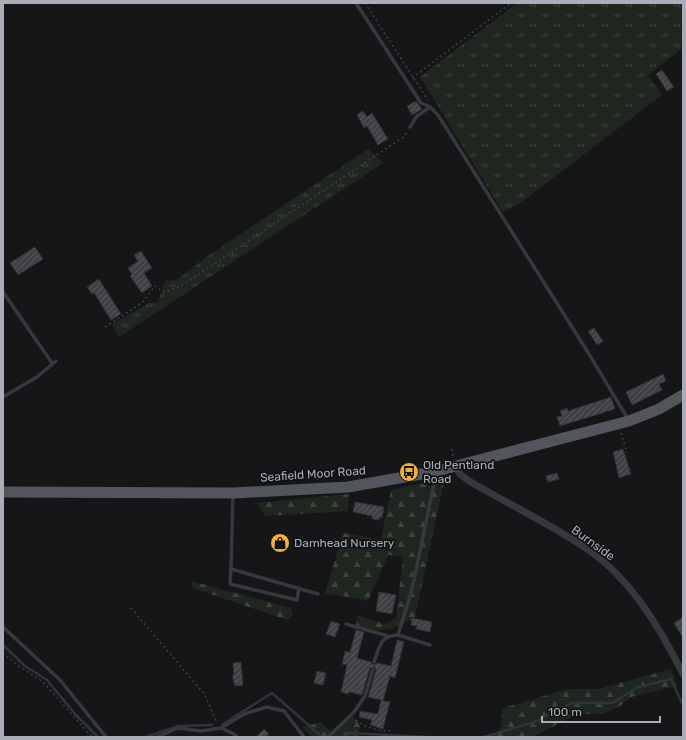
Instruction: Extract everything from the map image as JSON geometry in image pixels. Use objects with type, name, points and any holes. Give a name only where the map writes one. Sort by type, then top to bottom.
[{"type":"main road","name":"Seafield Moor Road","points":[[3,492],[233,493],[348,487],[456,467],[624,422],[659,409],[683,395]]},
{"type":"street","name":"Burnside","points":[[456,467],[460,474],[469,481],[590,551],[613,571],[635,596],[658,628],[683,674]]},
{"type":"lane","points":[[356,3],[420,103],[430,107],[438,115],[624,422]]},
{"type":"lane","points":[[410,126],[417,116],[430,107]]},
{"type":"lane","points":[[3,292],[52,363]]},
{"type":"lane","points":[[3,397],[46,371],[52,363],[56,361]]},
{"type":"lane","points":[[398,635],[412,589],[434,484],[434,472]]},
{"type":"lane","points":[[233,493],[230,584],[297,600],[299,588]]},
{"type":"lane","points":[[231,569],[318,594]]},
{"type":"lane","points":[[346,624],[388,636],[398,635],[430,645]]},
{"type":"lane","points":[[3,627],[60,680],[106,737]]},
{"type":"lane","points":[[374,662],[382,640],[388,636]]},
{"type":"lane","points":[[328,737],[354,712],[365,696],[373,669]]},
{"type":"lane","points":[[157,737],[178,728],[201,731],[221,728],[244,714],[267,707],[284,711],[304,737]]},
{"type":"lane","points":[[221,728],[237,737]]},
{"type":"path","points":[[365,3],[412,78],[427,96],[430,107]]},
{"type":"path","points":[[412,78],[511,3]]},
{"type":"path","points":[[105,327],[143,302],[155,286],[164,292],[181,286],[405,136],[410,126]]},
{"type":"path","points":[[624,422],[627,453]]},
{"type":"path","points":[[131,608],[205,694],[214,717],[221,728]]},
{"type":"path","points":[[3,653],[16,664],[43,682],[92,737]]},
{"type":"path","points":[[352,737],[356,736],[356,720],[354,712]]},
{"type":"path","points":[[356,720],[365,726],[383,731],[392,731]]},
{"type":"green space","points":[[517,3],[683,3],[683,48],[648,75],[662,95],[520,203],[503,212],[420,77]]},
{"type":"green space","points":[[368,149],[383,163],[119,337],[112,324],[149,303],[158,302],[165,281],[176,280],[209,255]]},
{"type":"green space","points":[[427,482],[444,482],[415,617],[399,626],[387,630],[374,630],[356,627],[357,615],[385,624],[396,618],[403,557],[388,555],[368,601],[325,593],[343,533],[381,540],[391,490]]},
{"type":"green space","points":[[349,494],[348,511],[265,516],[256,503]]},
{"type":"green space","points":[[191,581],[291,608],[293,615],[287,620],[193,588]]},
{"type":"green space","points":[[671,669],[677,686],[631,697],[620,706],[603,714],[578,714],[532,737],[490,737],[500,732],[503,708],[568,689],[598,689]]},
{"type":"green space","points":[[353,716],[360,726],[358,736],[312,737],[302,727],[321,722],[333,734]]},
{"type":"building","points":[[662,70],[674,87],[667,91],[656,74]]},
{"type":"building","points":[[416,101],[422,109],[412,115],[407,106]]},
{"type":"building","points":[[363,111],[367,117],[372,113],[388,139],[378,145],[367,126],[364,128],[357,115]]},
{"type":"building","points":[[35,247],[43,259],[18,275],[10,263]]},
{"type":"building","points":[[141,251],[152,268],[144,273],[152,286],[142,293],[130,276],[132,274],[128,268],[138,261],[134,255]]},
{"type":"building","points":[[99,279],[121,314],[111,320],[94,293],[92,294],[87,287]]},
{"type":"building","points":[[594,328],[603,341],[597,345],[588,331]]},
{"type":"building","points":[[663,374],[666,381],[659,384],[662,390],[632,405],[626,392]]},
{"type":"building","points":[[611,397],[615,409],[560,426],[557,417],[562,416],[560,411],[567,408],[568,411]]},
{"type":"building","points":[[623,449],[631,474],[619,478],[613,452]]},
{"type":"building","points":[[557,473],[559,479],[548,482],[546,476]]},
{"type":"building","points":[[355,502],[384,507],[382,518],[380,517],[379,520],[372,519],[372,516],[353,512]]},
{"type":"building","points":[[379,592],[396,595],[392,614],[376,611]]},
{"type":"building","points":[[683,617],[683,638],[674,623]]},
{"type":"building","points":[[412,618],[432,622],[430,632],[416,629],[417,626],[411,625]]},
{"type":"building","points":[[331,621],[340,624],[335,637],[326,634]]},
{"type":"building","points":[[356,630],[364,632],[357,658],[371,662],[373,665],[377,663],[391,666],[397,640],[404,642],[395,678],[390,676],[383,701],[390,702],[383,729],[370,725],[372,720],[359,717],[360,711],[378,714],[381,700],[368,697],[376,670],[375,667],[370,668],[362,695],[341,692],[347,665],[342,664],[345,651],[350,652]]},
{"type":"building","points":[[241,662],[243,685],[235,686],[232,675],[234,675],[233,663]]},
{"type":"building","points":[[317,671],[326,673],[323,685],[314,683]]},
{"type":"building","points":[[264,729],[269,734],[265,737],[256,737]]},
{"type":"waterway","points":[[3,645],[25,666],[47,680],[76,715],[98,737]]},
{"type":"waterway","points":[[484,737],[534,722],[572,703],[612,703],[638,687],[671,679],[683,705]]},
{"type":"waterway","points":[[223,724],[272,693],[320,735]]},
{"type":"waterway","points":[[146,737],[179,726],[212,725]]},
{"type":"waterway","points":[[344,737],[349,733],[428,737]]},
{"type":"place","name":"Old Pentland Road","points":[[409,472]]},
{"type":"place","name":"Damhead Nursery","points":[[280,543]]}]
